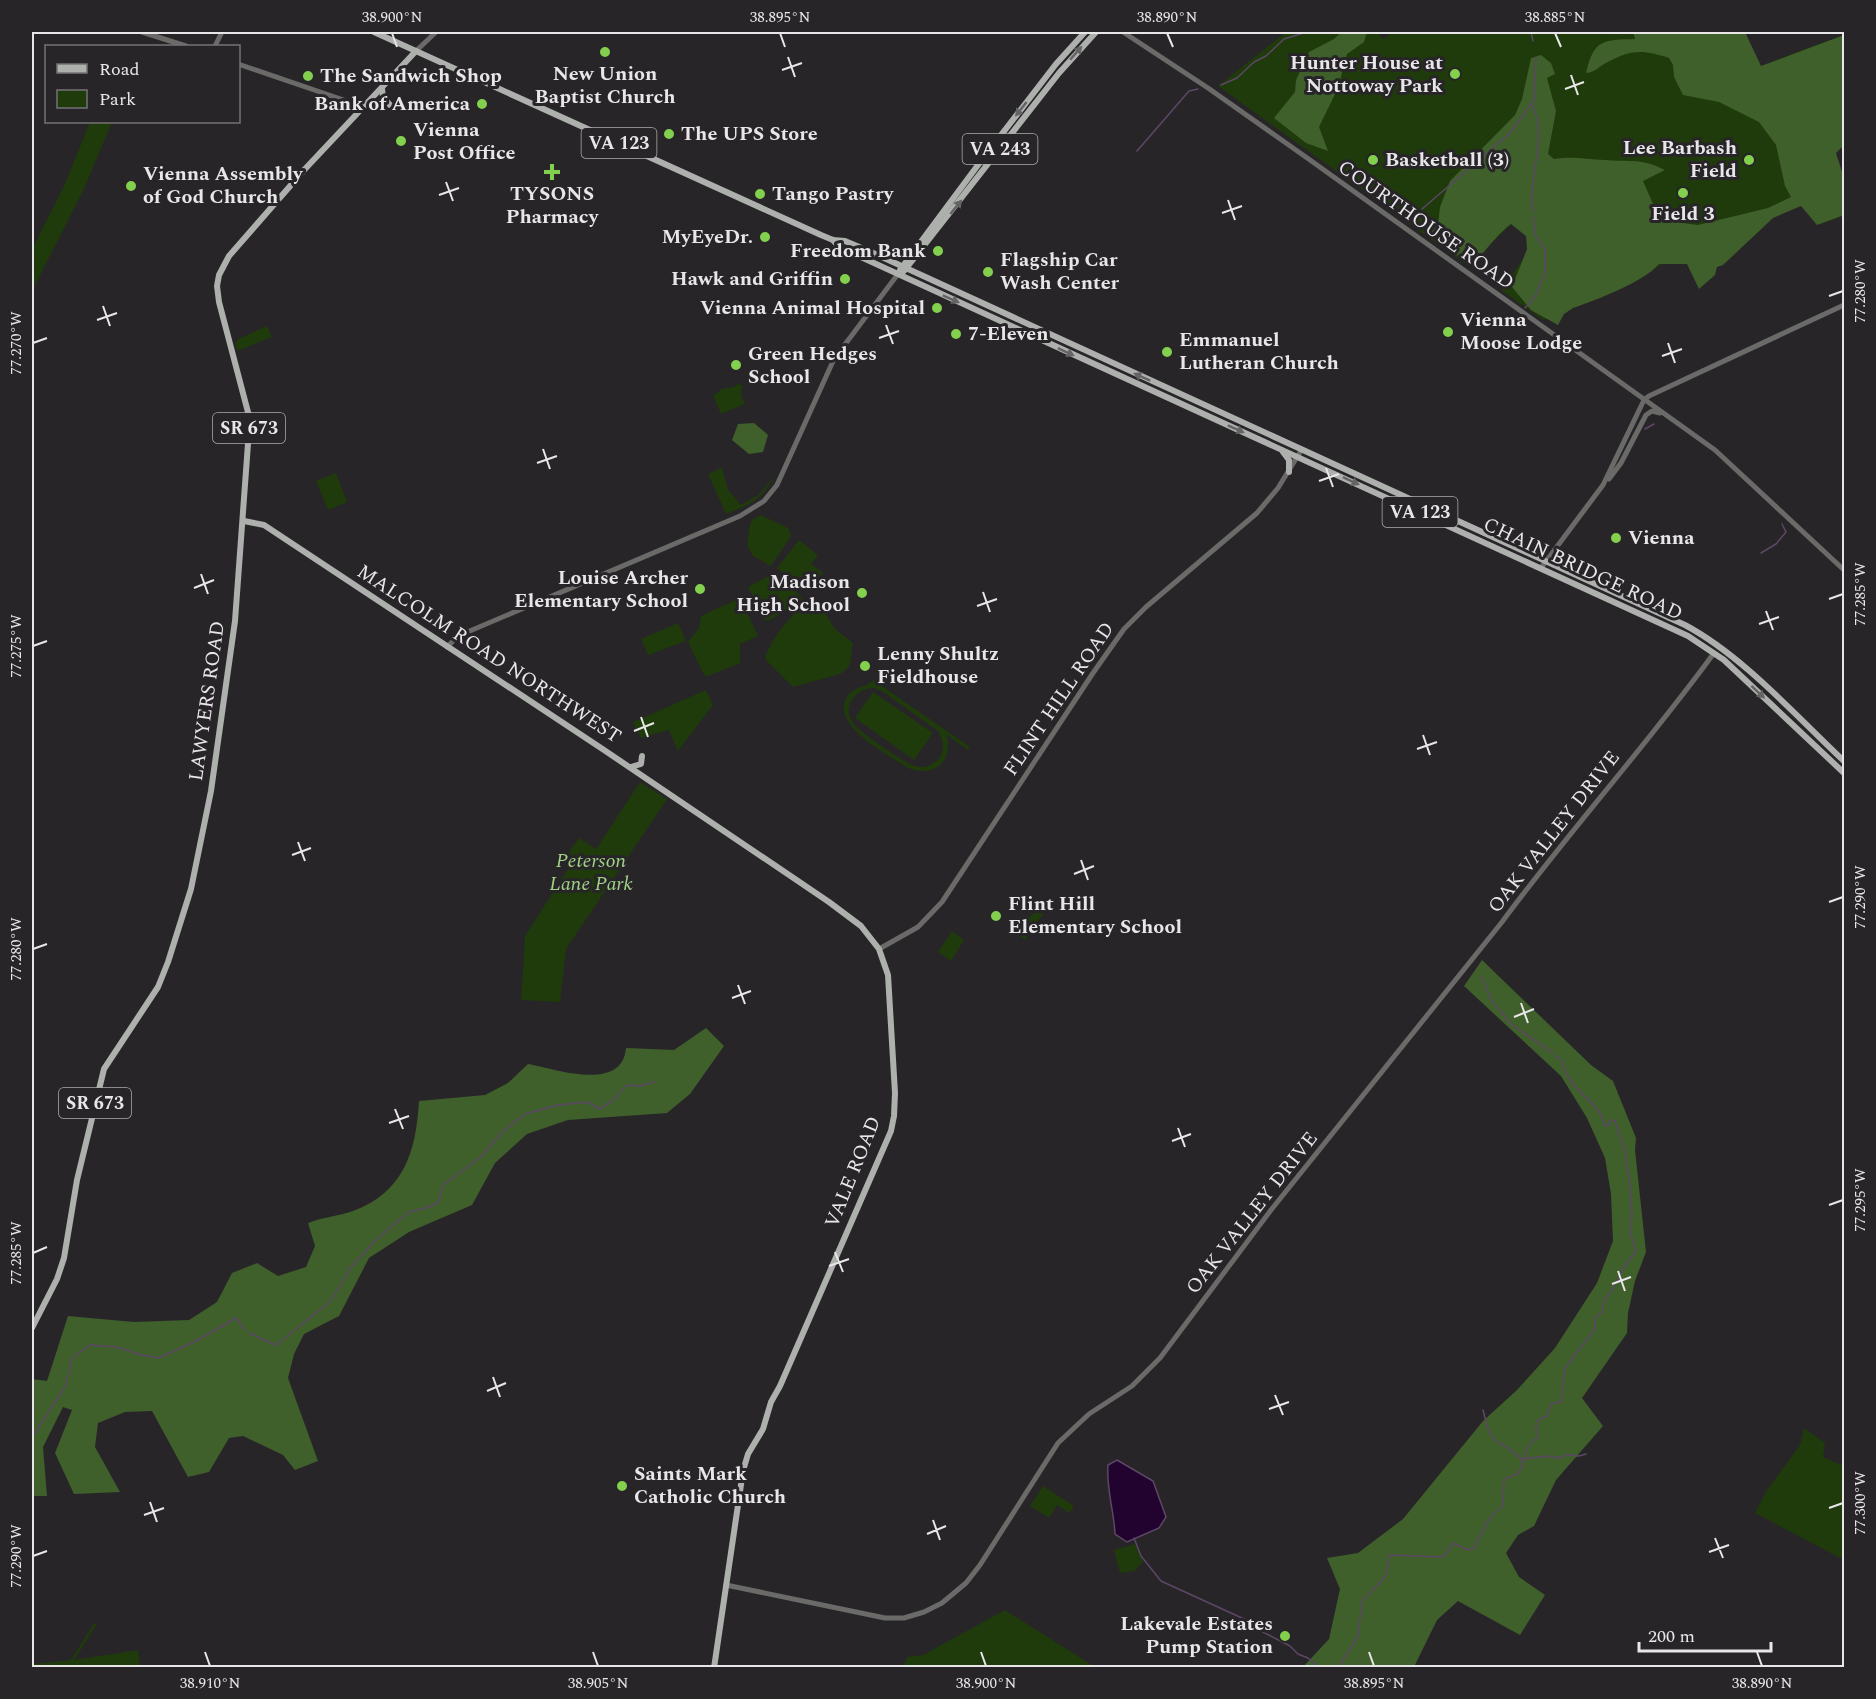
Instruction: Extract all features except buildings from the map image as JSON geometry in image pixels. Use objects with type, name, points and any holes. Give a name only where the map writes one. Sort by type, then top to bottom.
[{"type":"main road","name":"VA 123","points":[[374,32],[832,240],[848,242],[904,268]]},
{"type":"main road","name":"VA 243","points":[[904,268],[1056,64],[1085,32]]},
{"type":"main road","name":"VA 243","points":[[898,274],[1059,73],[1096,32]]},
{"type":"main road","name":"LAWYERS ROAD","points":[[32,1328],[57,1279],[64,1258],[79,1168],[104,1069],[158,987],[168,962],[190,890],[211,791],[236,621],[249,416],[219,302],[219,275],[229,256],[305,169],[416,51]]},
{"type":"main road","points":[[382,89],[383,97],[390,105]]},
{"type":"main road","name":"VA 123","points":[[832,240],[839,247],[898,274]]},
{"type":"main road","name":"CHAIN BRIDGE ROAD","points":[[904,268],[1664,615],[1710,639],[1845,761]]},
{"type":"main road","name":"CHAIN BRIDGE ROAD","points":[[898,274],[1668,626],[1714,653],[1845,773]]},
{"type":"main road","points":[[1281,449],[1289,460],[1289,472]]},
{"type":"main road","name":"MALCOLM ROAD NORTHWEST","points":[[244,520],[264,525],[712,823]]},
{"type":"main road","points":[[631,767],[640,764],[642,756]]},
{"type":"main road","name":"VALE ROAD","points":[[712,823],[850,918],[870,935],[886,967],[895,1093],[891,1131],[771,1402],[766,1422],[746,1460],[734,1526],[714,1668]]},
{"type":"street","points":[[142,32],[183,45]]},
{"type":"street","points":[[416,51],[436,32]]},
{"type":"street","name":"COURTHOUSE ROAD","points":[[1124,32],[1215,92],[1729,461],[1845,570]]},
{"type":"street","points":[[240,65],[364,107]]},
{"type":"street","points":[[447,647],[458,636],[740,516],[764,501],[777,485],[834,359],[898,274]]},
{"type":"street","points":[[1603,485],[1644,400],[1845,305]]},
{"type":"street","points":[[1542,568],[1621,463],[1647,413],[1654,412],[1667,416]]},
{"type":"street","name":"FLINT HILL ROAD","points":[[879,949],[918,927],[942,902],[1124,629],[1146,607],[1257,513],[1289,472],[1302,449]]},
{"type":"street","name":"OAK VALLEY DRIVE","points":[[726,1585],[885,1618],[904,1617],[924,1612],[957,1592],[980,1565],[1058,1443],[1089,1414],[1132,1386],[1160,1358],[1271,1210],[1498,927],[1526,888],[1678,702],[1714,653]]},
{"type":"green space","points":[[1286,32],[1377,32],[1383,39],[1392,32],[1744,32],[1761,66],[1826,41],[1844,37],[1844,148],[1829,153],[1844,201],[1844,216],[1816,225],[1805,198],[1543,320],[1501,290],[1536,241],[1511,224],[1468,266],[1218,86]]},
{"type":"green space","points":[[1342,32],[1367,32],[1364,42],[1347,54],[1338,88],[1319,127],[1328,151],[1306,143],[1274,118],[1295,92],[1296,80],[1309,52],[1334,39]]},
{"type":"green space","points":[[1633,32],[1745,32],[1761,66],[1844,35],[1844,147],[1836,153],[1844,178],[1844,215],[1817,225],[1801,206],[1773,218],[1723,265],[1717,267],[1715,275],[1699,289],[1687,264],[1659,264],[1631,284],[1573,308],[1564,314],[1558,325],[1531,310],[1512,287],[1527,249],[1526,236],[1511,224],[1471,265],[1441,244],[1431,232],[1438,225],[1440,207],[1450,181],[1515,115],[1522,99],[1531,58],[1541,55],[1551,63],[1555,74],[1547,78],[1556,111],[1548,154],[1554,159],[1635,161],[1665,170],[1643,181],[1654,206],[1676,222],[1698,225],[1768,208],[1791,197],[1785,186],[1776,145],[1759,122],[1719,102],[1683,95],[1674,77],[1673,65],[1669,58],[1645,52],[1631,53],[1586,73],[1593,53],[1601,44],[1608,41],[1635,39]]},
{"type":"green space","points":[[90,123],[112,123],[83,191],[32,291],[32,249],[65,184]]},
{"type":"green space","points":[[267,326],[272,337],[237,351],[235,344],[238,339]]},
{"type":"green space","points":[[742,385],[741,396],[745,404],[721,414],[713,395],[721,389]]},
{"type":"green space","points":[[754,423],[768,435],[763,452],[749,454],[732,440],[738,424]]},
{"type":"green space","points":[[722,467],[728,490],[741,505],[758,495],[776,475],[765,491],[755,500],[726,514],[708,474]]},
{"type":"green space","points":[[336,473],[347,502],[328,510],[316,481]]},
{"type":"green space","points":[[761,515],[788,528],[791,536],[771,566],[753,556],[747,545],[750,524],[753,519]]},
{"type":"green space","points":[[799,540],[818,555],[811,564],[823,573],[808,592],[777,568]]},
{"type":"green space","points":[[774,573],[803,598],[768,621],[764,619],[748,587]]},
{"type":"green space","points":[[738,599],[741,600],[758,636],[740,644],[740,663],[708,676],[704,675],[688,642],[699,628],[701,616]]},
{"type":"green space","points":[[811,602],[819,602],[834,628],[853,643],[851,660],[848,667],[840,674],[793,687],[765,657],[784,625],[797,611]]},
{"type":"green space","points":[[678,623],[686,641],[648,655],[641,639]]},
{"type":"green space","points":[[873,680],[970,747],[968,750],[947,735],[947,753],[940,765],[926,771],[917,771],[908,768],[875,747],[854,729],[844,708],[850,693]],"holes":[[[874,688],[882,691],[938,731],[943,747],[942,754],[935,762],[922,767],[910,764],[872,740],[853,723],[849,711],[856,695],[867,689]]]},
{"type":"green space","points":[[706,690],[713,705],[678,751],[669,730],[641,738],[633,722]]},
{"type":"green space","points":[[873,692],[933,733],[914,760],[855,718]]},
{"type":"green space","name":"Peterson Lane Park","points":[[640,782],[667,799],[566,949],[560,1002],[521,1000],[525,936],[570,866],[569,852],[579,838],[596,849]]},
{"type":"green space","points":[[1041,907],[1044,909],[1041,913],[1043,914],[1025,940],[1010,929],[1017,919],[1030,917],[1036,909],[1038,911]]},
{"type":"green space","points":[[952,931],[964,940],[951,961],[938,952]]},
{"type":"green space","points":[[1482,960],[1591,1065],[1613,1081],[1636,1138],[1635,1150],[1646,1252],[1635,1281],[1628,1313],[1627,1333],[1582,1398],[1603,1426],[1556,1480],[1534,1526],[1518,1535],[1506,1553],[1519,1577],[1545,1595],[1520,1635],[1458,1601],[1437,1620],[1414,1667],[1303,1667],[1329,1639],[1340,1589],[1327,1558],[1358,1553],[1403,1519],[1483,1421],[1517,1390],[1555,1348],[1597,1283],[1613,1241],[1611,1194],[1605,1158],[1587,1118],[1561,1076],[1464,986]]},
{"type":"green space","points":[[706,1028],[724,1046],[690,1094],[667,1113],[568,1120],[527,1134],[495,1163],[472,1205],[409,1232],[369,1258],[339,1316],[304,1334],[294,1354],[288,1378],[318,1461],[295,1470],[283,1455],[243,1436],[229,1438],[209,1472],[188,1477],[152,1411],[125,1412],[98,1423],[95,1447],[120,1492],[74,1494],[55,1453],[72,1410],[63,1407],[43,1447],[47,1496],[32,1496],[32,1379],[47,1381],[68,1316],[134,1322],[189,1320],[217,1302],[232,1273],[257,1263],[278,1276],[306,1267],[315,1246],[308,1223],[353,1211],[384,1193],[396,1181],[410,1153],[415,1137],[419,1101],[485,1095],[508,1083],[528,1064],[570,1073],[601,1074],[613,1070],[622,1062],[626,1048],[674,1050]]},
{"type":"green space","points":[[1804,1428],[1825,1443],[1823,1457],[1844,1466],[1844,1560],[1755,1513],[1767,1490],[1800,1445]]},
{"type":"green space","points":[[1043,1486],[1074,1506],[1069,1513],[1057,1505],[1049,1518],[1030,1506]]},
{"type":"green space","points":[[1136,1544],[1143,1562],[1134,1571],[1120,1573],[1114,1550]]},
{"type":"green space","points":[[1005,1610],[1092,1665],[1091,1667],[903,1667],[907,1657],[923,1655]]},
{"type":"green space","points":[[94,1623],[97,1624],[74,1660],[138,1650],[140,1667],[32,1667],[32,1664],[71,1660]]},
{"type":"shaded area","points":[[1117,1460],[1153,1481],[1166,1517],[1159,1528],[1127,1542],[1115,1534],[1109,1491],[1108,1465]]},
{"type":"waterway","points":[[1221,85],[1237,78],[1284,39],[1307,32]]},
{"type":"waterway","points":[[1531,32],[1533,41]]},
{"type":"waterway","points":[[1422,209],[1510,133],[1534,100],[1536,58]]},
{"type":"waterway","points":[[1137,151],[1189,91],[1198,89]]},
{"type":"waterway","points":[[1532,104],[1537,117],[1538,130],[1532,198],[1533,212]]},
{"type":"waterway","points":[[1525,308],[1535,297],[1545,272],[1545,249],[1536,237],[1533,217]]},
{"type":"waterway","points":[[1645,429],[1654,424]]},
{"type":"waterway","points":[[1761,553],[1776,544],[1786,532],[1782,524]]},
{"type":"waterway","points":[[1481,976],[1492,1001],[1512,1025],[1553,1053]]},
{"type":"waterway","points":[[1338,1668],[1358,1636],[1362,1601],[1386,1576],[1389,1555],[1443,1557],[1453,1543],[1468,1550],[1475,1547],[1486,1524],[1503,1506],[1504,1479],[1515,1475],[1521,1469],[1528,1447],[1537,1438],[1536,1423],[1547,1416],[1551,1404],[1561,1402],[1565,1368],[1595,1329],[1595,1318],[1602,1312],[1605,1298],[1612,1291],[1623,1268],[1636,1251],[1630,1232],[1632,1215],[1625,1153],[1615,1121],[1610,1120],[1609,1125],[1605,1126],[1601,1115],[1571,1082],[1562,1060],[1556,1056]]},
{"type":"waterway","points":[[249,1333],[276,1345],[331,1301],[350,1268],[378,1238],[409,1212],[438,1203],[443,1185],[482,1156],[502,1132],[525,1114],[558,1105],[588,1102],[599,1109],[612,1101],[627,1085],[639,1086],[654,1082]]},
{"type":"waterway","points":[[32,1434],[35,1433],[66,1385],[72,1358],[90,1345],[117,1347],[159,1358],[198,1340],[236,1318],[245,1330]]},
{"type":"waterway","points":[[1483,1410],[1487,1427],[1493,1438],[1514,1452],[1522,1461]]},
{"type":"waterway","points":[[1523,1459],[1547,1456],[1559,1458],[1586,1454]]},
{"type":"waterway","points":[[1134,1538],[1141,1556],[1161,1581],[1255,1624],[1259,1630],[1290,1646],[1320,1668]]},
{"type":"place","name":"New Union Baptist Church","points":[[605,52]]},
{"type":"place","name":"Hunter House at Nottoway Park","points":[[1455,74]]},
{"type":"place","name":"The Sandwich Shop","points":[[308,76]]},
{"type":"place","name":"Bank of America","points":[[482,104]]},
{"type":"place","name":"The UPS Store","points":[[669,134]]},
{"type":"place","name":"Vienna Post Office","points":[[401,141]]},
{"type":"place","name":"Basketball (3)","points":[[1373,160]]},
{"type":"place","name":"Lee Barbash Field","points":[[1749,160]]},
{"type":"place","name":"TYSONS Pharmacy","points":[[552,172]]},
{"type":"place","name":"Vienna Assembly of God Church","points":[[131,186]]},
{"type":"place","name":"Field 3","points":[[1683,193]]},
{"type":"place","name":"Tango Pastry","points":[[760,194]]},
{"type":"place","name":"MyEyeDr.","points":[[765,237]]},
{"type":"place","name":"Freedom Bank","points":[[938,251]]},
{"type":"place","name":"Flagship Car Wash Center","points":[[988,272]]},
{"type":"place","name":"Hawk and Griffin","points":[[845,279]]},
{"type":"place","name":"Vienna Animal Hospital","points":[[937,308]]},
{"type":"place","name":"Vienna Moose Lodge","points":[[1448,332]]},
{"type":"place","name":"7-Eleven","points":[[956,334]]},
{"type":"place","name":"Emmanuel Lutheran Church","points":[[1167,352]]},
{"type":"place","name":"Green Hedges School","points":[[736,365]]},
{"type":"place","name":"Vienna","points":[[1616,538]]},
{"type":"place","name":"Louise Archer Elementary School","points":[[700,589]]},
{"type":"place","name":"Madison High School","points":[[862,593]]},
{"type":"place","name":"Lenny Shultz Fieldhouse","points":[[865,666]]},
{"type":"place","name":"Flint Hill Elementary School","points":[[996,916]]},
{"type":"place","name":"Saints Mark Catholic Church","points":[[622,1486]]},
{"type":"place","name":"Lakevale Estates Pump Station","points":[[1285,1636]]}]
